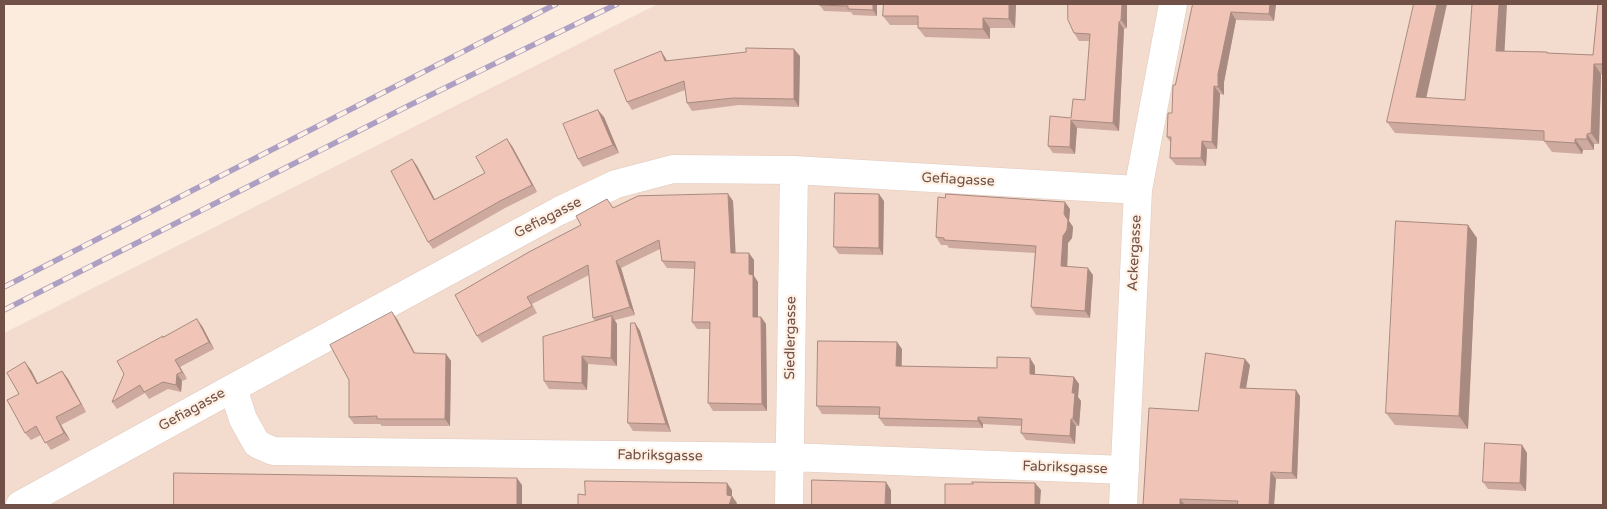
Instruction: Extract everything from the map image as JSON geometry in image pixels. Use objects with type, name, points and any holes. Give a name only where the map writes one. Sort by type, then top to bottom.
[{"type":"street","name":"Ackergasse","points":[[1124,505],[1138,190],[1173,4]]},
{"type":"street","name":"Gefiagasse","points":[[20,505],[559,211],[616,184],[673,169],[794,170],[1138,190]]},
{"type":"street","name":"Siedlergasse","points":[[789,505],[794,170]]},
{"type":"street","name":"Fabriksgasse","points":[[232,388],[243,419],[257,444],[273,451],[790,457],[1126,470]]},
{"type":"shaded area","points":[[658,4],[1603,4],[1603,505],[4,505],[4,333]]},
{"type":"building","points":[[819,4],[873,4],[873,10],[848,9],[848,6]]},
{"type":"building","points":[[884,4],[1009,4],[1009,19],[983,18],[983,29],[918,28],[918,16],[883,16]]},
{"type":"building","points":[[1068,4],[1122,4],[1121,20],[1119,22],[1113,123],[1071,120],[1070,147],[1048,146],[1050,116],[1071,118],[1073,99],[1085,100],[1090,34],[1074,33],[1068,20]]},
{"type":"building","points":[[1193,4],[1270,4],[1269,14],[1231,12],[1218,74],[1218,87],[1214,86],[1212,142],[1202,141],[1201,158],[1170,158],[1171,137],[1167,137],[1168,113],[1172,113],[1173,85],[1175,85]]},
{"type":"building","points":[[1414,4],[1437,4],[1416,97],[1465,100],[1472,4],[1499,4],[1496,51],[1593,55],[1598,4],[1603,4],[1603,64],[1594,64],[1591,133],[1587,134],[1587,139],[1575,139],[1575,143],[1544,141],[1544,131],[1387,122]]},
{"type":"building","points":[[746,48],[794,49],[794,99],[733,98],[687,103],[684,81],[627,102],[614,70],[661,51],[665,61],[746,52]]},
{"type":"building","points":[[598,110],[613,145],[578,159],[563,124]]},
{"type":"building","points":[[507,139],[532,185],[428,242],[391,171],[412,159],[434,200],[485,173],[476,157]]},
{"type":"building","points":[[835,193],[879,194],[879,248],[834,247]]},
{"type":"building","points":[[728,194],[731,253],[749,253],[749,274],[753,275],[753,317],[761,317],[762,404],[708,403],[710,322],[692,322],[695,262],[662,261],[659,240],[616,261],[630,307],[593,318],[588,265],[527,297],[532,306],[477,336],[455,295],[529,252],[581,225],[576,216],[607,199],[613,208],[638,196]]},
{"type":"building","points":[[946,194],[1065,202],[1064,214],[1068,220],[1067,230],[1063,236],[1061,266],[1088,268],[1085,311],[1031,307],[1036,246],[944,240],[944,238],[936,237],[938,197],[945,198]]},
{"type":"building","points":[[1396,221],[1468,225],[1459,416],[1386,413]]},
{"type":"building","points":[[392,312],[414,353],[446,354],[445,419],[377,419],[377,416],[349,417],[349,380],[330,345]]},
{"type":"building","points":[[612,316],[611,358],[582,356],[582,383],[544,381],[543,337]]},
{"type":"building","points":[[197,319],[209,342],[175,360],[182,372],[177,374],[176,385],[163,382],[144,392],[140,385],[112,402],[124,374],[117,361]]},
{"type":"building","points":[[631,323],[635,323],[666,424],[628,423]]},
{"type":"building","points":[[818,341],[897,342],[896,366],[997,368],[997,357],[1030,358],[1030,374],[1074,377],[1072,393],[1075,393],[1070,436],[1021,433],[1022,419],[978,417],[978,421],[879,418],[880,407],[817,406]]},
{"type":"building","points":[[1206,353],[1245,359],[1240,388],[1296,390],[1292,473],[1271,472],[1269,505],[1237,505],[1238,501],[1180,499],[1180,505],[1143,505],[1149,408],[1198,411]]},
{"type":"building","points":[[25,362],[37,384],[62,371],[81,404],[56,417],[64,433],[45,443],[36,426],[25,433],[7,400],[19,394],[7,373]]},
{"type":"building","points":[[1485,443],[1522,445],[1520,483],[1483,482]]},
{"type":"building","points":[[174,473],[517,478],[517,505],[174,505]]},
{"type":"building","points":[[812,480],[886,482],[885,505],[812,505]]},
{"type":"building","points":[[585,481],[727,483],[727,495],[732,496],[729,505],[578,505],[578,494],[585,495]]},
{"type":"building","points":[[972,482],[1035,483],[1035,505],[945,505],[945,484],[973,484]]},
{"type":"railway","points":[[4,287],[556,4]]},
{"type":"railway","points":[[4,310],[410,105],[617,4]]}]
